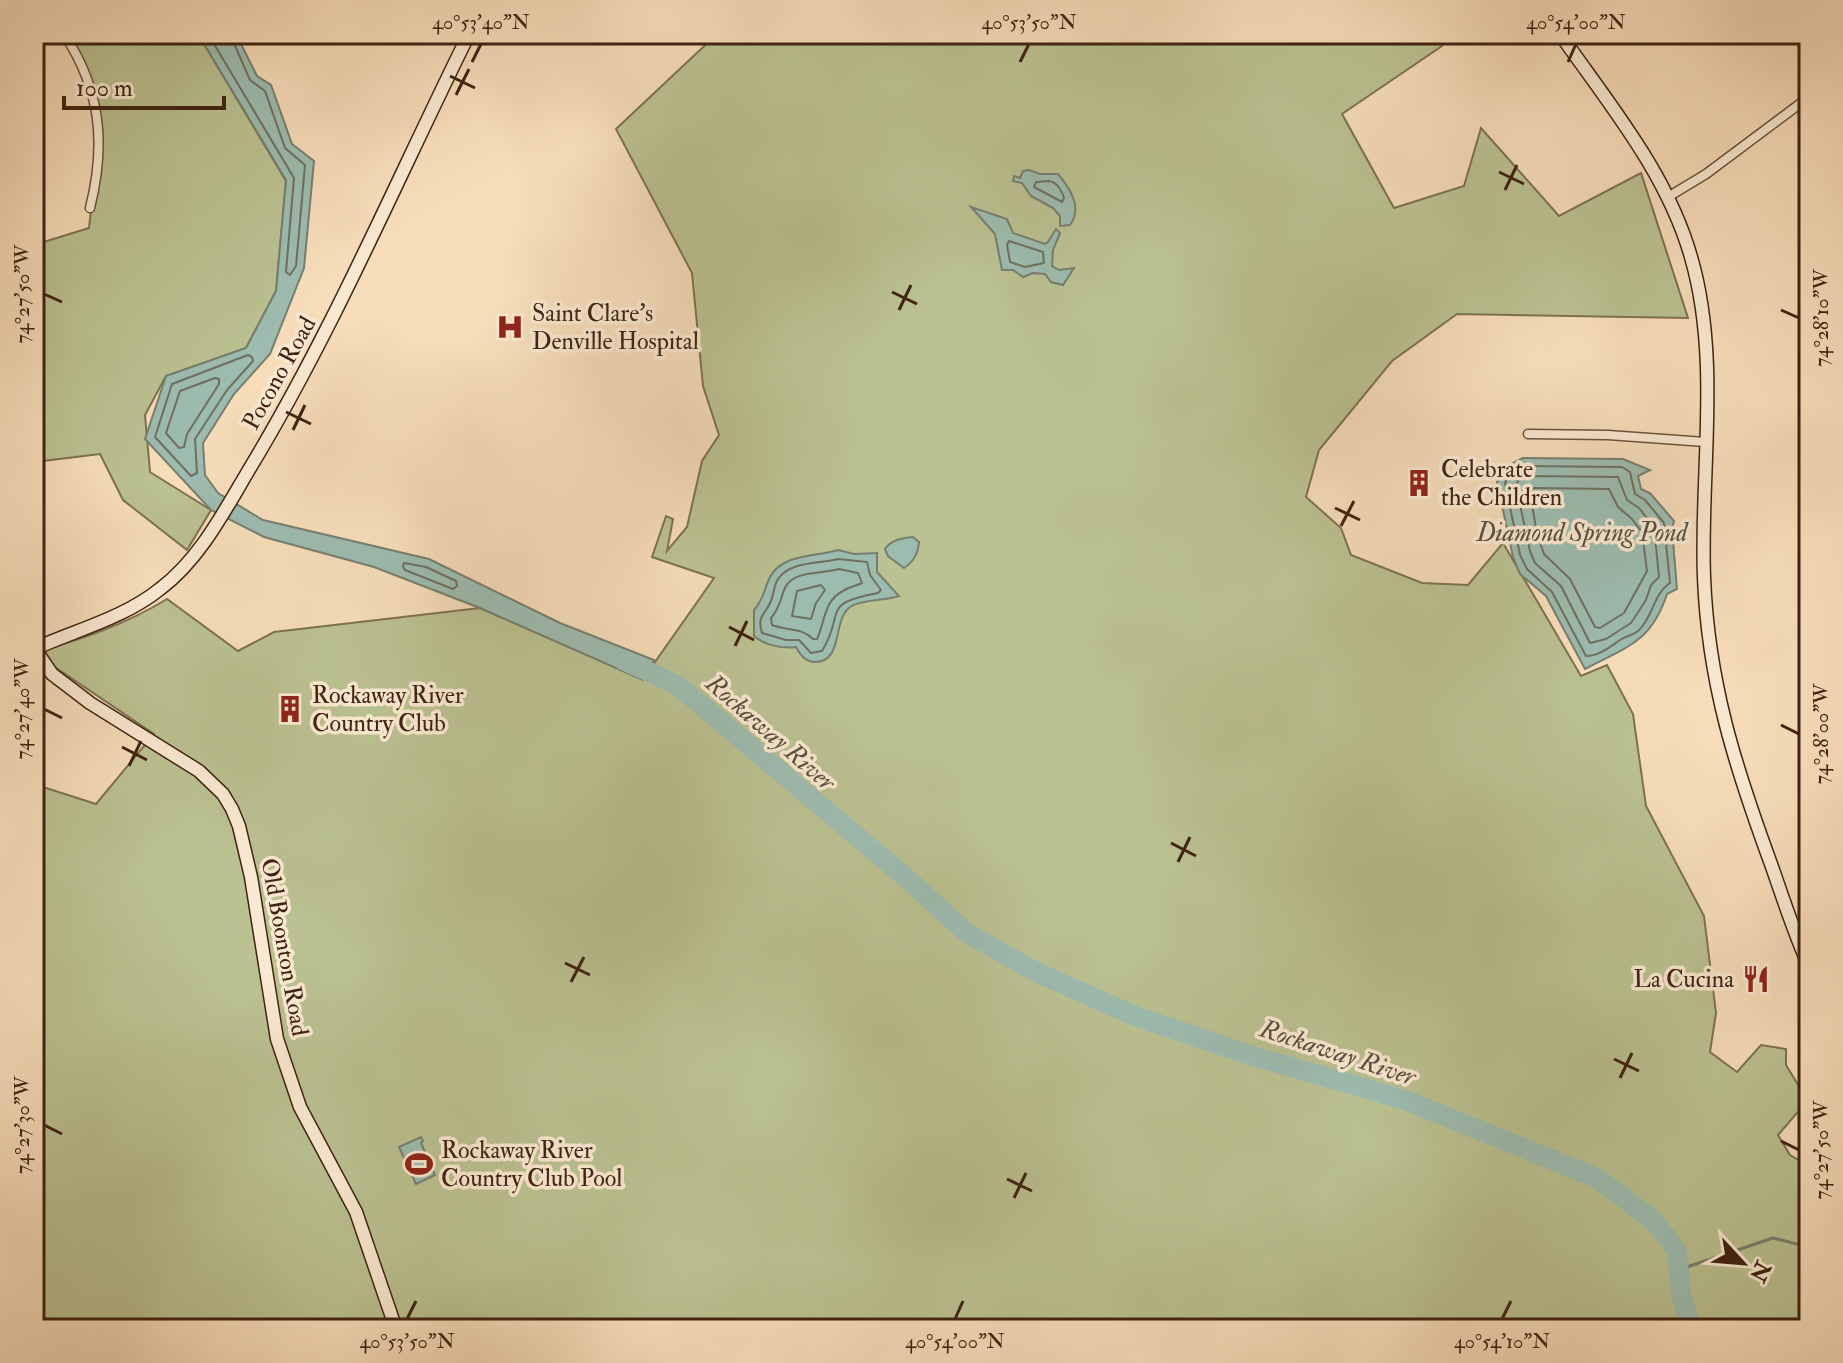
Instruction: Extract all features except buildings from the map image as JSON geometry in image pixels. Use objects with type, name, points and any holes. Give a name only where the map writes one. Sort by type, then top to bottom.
[{"type":"street","points":[[64,34],[79,56],[92,86],[97,110],[99,149],[90,208]]},
{"type":"street","name":"Pocono Road","points":[[34,649],[144,601],[177,574],[214,527],[325,337],[469,34]]},
{"type":"street","points":[[1560,34],[1651,165],[1668,197],[1691,259],[1702,311],[1705,591],[1711,660],[1733,754],[1805,944],[1809,966]]},
{"type":"street","points":[[1668,197],[1706,174],[1809,97]]},
{"type":"street","points":[[1528,434],[1608,435],[1705,442]]},
{"type":"street","name":"Old Boonton Road","points":[[34,649],[52,674],[90,703],[199,771],[223,794],[232,809],[251,877],[277,1039],[300,1107],[356,1212],[396,1329]]},
{"type":"green space","points":[[89,34],[198,34],[286,181],[276,291],[246,348],[166,376],[145,415],[150,472],[211,510],[187,550],[123,500],[100,454],[34,462],[34,245],[89,228],[100,128],[70,44]]},
{"type":"green space","points":[[717,34],[1332,34],[1340,42],[1348,34],[1444,34],[1442,46],[1342,114],[1394,208],[1464,186],[1481,128],[1559,216],[1641,173],[1688,318],[1457,314],[1392,361],[1319,450],[1306,497],[1341,528],[1351,555],[1422,583],[1468,585],[1503,543],[1581,676],[1607,665],[1633,714],[1646,806],[1704,916],[1716,1013],[1710,1052],[1737,1072],[1761,1045],[1786,1049],[1786,1065],[1800,1088],[1809,1079],[1809,1099],[1778,1135],[1790,1155],[1809,1166],[1809,1329],[34,1329],[34,787],[37,785],[96,804],[154,734],[34,653],[119,624],[167,599],[238,651],[274,632],[480,608],[643,679],[714,578],[652,557],[666,516],[673,519],[667,551],[687,527],[702,461],[719,435],[703,386],[692,273],[616,129]]},
{"type":"water","points":[[198,34],[236,34],[257,76],[271,85],[292,144],[314,161],[304,268],[270,354],[234,394],[203,443],[205,475],[218,493],[263,520],[429,559],[560,623],[654,660],[643,680],[480,608],[374,567],[264,537],[211,510],[145,439],[166,376],[246,348],[276,291],[286,180]]},
{"type":"water","points":[[1023,171],[1040,174],[1058,174],[1075,205],[1074,219],[1070,225],[1060,226],[1060,216],[1053,208],[1031,196],[1022,183],[1013,181],[1014,176],[1020,178]]},
{"type":"water","points":[[971,207],[1007,219],[1013,233],[1045,244],[1056,229],[1060,233],[1053,250],[1052,266],[1059,270],[1074,268],[1063,285],[1051,282],[1045,274],[1033,273],[1023,277],[1013,270],[1002,270],[995,234]]},
{"type":"water","name":"Diamond Spring Pond","points":[[1523,458],[1623,459],[1650,470],[1638,476],[1641,489],[1650,493],[1674,521],[1677,589],[1667,594],[1653,623],[1635,642],[1585,669],[1546,596],[1520,574],[1513,557],[1497,482],[1505,467]]},
{"type":"water","points":[[913,537],[919,542],[918,550],[904,568],[888,556],[885,549],[901,539]]},
{"type":"water","points":[[838,550],[854,554],[877,553],[877,572],[899,596],[850,607],[841,621],[834,648],[824,660],[809,661],[796,647],[774,646],[754,636],[754,610],[776,569],[791,560]]},
{"type":"water","name":"Rockaway River Country Club Pool","points":[[421,1137],[435,1175],[416,1184],[399,1147]]},
{"type":"waterway","name":"Rockaway River","points":[[623,660],[677,685],[903,875],[967,933],[1038,973],[1135,1016],[1253,1056],[1405,1100],[1597,1178],[1654,1221],[1677,1251],[1681,1293],[1691,1329]]},
{"type":"waterway","points":[[1681,1269],[1773,1238],[1809,1247]]},
{"type":"place","name":"Saint Clare's Denville Hospital","points":[[510,327]]},
{"type":"place","name":"Celebrate the Children","points":[[1419,483]]},
{"type":"place","name":"Rockaway River Country Club","points":[[290,709]]},
{"type":"place","name":"La Cucina","points":[[1756,979]]},
{"type":"place","name":"Rockaway River Country Club Pool","points":[[419,1164]]}]
